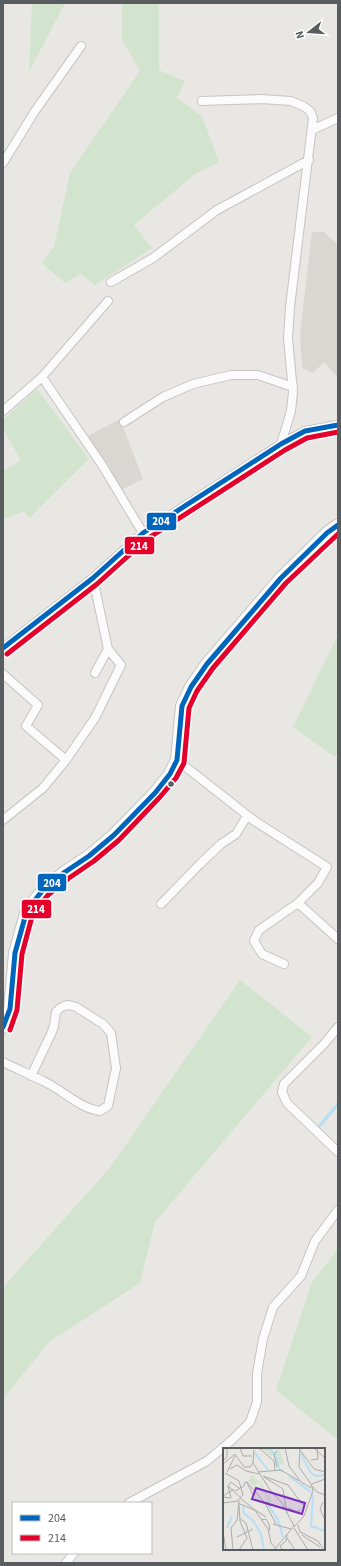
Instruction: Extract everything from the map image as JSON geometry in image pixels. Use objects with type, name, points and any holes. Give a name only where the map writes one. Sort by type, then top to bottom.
[{"type":"street","points":[[3,163],[35,111],[81,46]]},
{"type":"street","points":[[202,101],[261,99],[291,101],[303,106],[310,112],[313,118],[290,306],[288,338],[293,387],[291,411],[281,444]]},
{"type":"street","points":[[312,130],[338,118]]},
{"type":"street","points":[[111,282],[152,258],[217,210],[309,160]]},
{"type":"street","points":[[3,411],[42,377],[108,301]]},
{"type":"street","points":[[124,422],[163,397],[193,384],[231,375],[258,375],[293,387]]},
{"type":"street","points":[[42,377],[102,465],[143,533]]},
{"type":"street","points":[[3,648],[93,578],[143,533],[281,444],[305,431],[338,425]]},
{"type":"street","points":[[3,1026],[10,1008],[15,953],[27,910],[42,890],[89,856],[114,835],[155,793],[170,774],[177,760],[182,706],[191,687],[207,664],[281,578],[327,533],[338,525]]},
{"type":"street","points":[[3,820],[43,788],[66,760],[96,718],[121,665],[108,649],[93,578]]},
{"type":"street","points":[[95,673],[108,649]]},
{"type":"street","points":[[3,674],[38,705],[26,726],[66,760]]},
{"type":"street","points":[[177,760],[247,816],[327,867],[318,883],[298,903],[259,930],[254,941],[262,954],[284,964]]},
{"type":"street","points":[[161,904],[221,844],[236,834],[247,816]]},
{"type":"street","points":[[298,903],[338,938]]},
{"type":"street","points":[[3,1062],[31,1076],[46,1082],[90,1109],[100,1111],[108,1106],[116,1068],[110,1033],[103,1024],[82,1010],[69,1005],[60,1008],[56,1012],[52,1034],[31,1076]]},
{"type":"street","points":[[338,1027],[324,1044],[284,1084],[282,1092],[287,1103],[338,1152]]},
{"type":"street","points":[[131,1502],[207,1461],[232,1440],[250,1422],[257,1402],[257,1373],[263,1338],[273,1308],[301,1276],[315,1240],[338,1210]]},
{"type":"street","points":[[66,1563],[73,1554]]},
{"type":"shaded area","points":[[312,232],[324,232],[338,245],[338,378],[324,362],[313,373],[302,368],[300,334]]},
{"type":"shaded area","points":[[120,419],[143,479],[121,490],[88,436]]},
{"type":"green space","points":[[32,3],[65,3],[29,72]]},
{"type":"green space","points":[[122,3],[159,3],[159,70],[185,81],[177,98],[202,116],[219,162],[195,174],[134,225],[152,248],[95,285],[81,274],[65,283],[42,263],[54,247],[70,173],[140,71],[122,40]]},
{"type":"green space","points":[[37,389],[89,459],[29,518],[24,511],[3,519],[3,471],[21,460],[3,429],[3,420]]},
{"type":"green space","points":[[338,635],[338,752],[335,757],[293,727]]},
{"type":"green space","points":[[240,980],[312,1037],[155,1222],[140,1283],[49,1342],[3,1399],[3,1287],[109,1169]]},
{"type":"green space","points":[[338,1249],[338,1440],[276,1390],[312,1282]]},
{"type":"waterway","points":[[317,1129],[338,1104]]},
{"type":"transit line","name":"204","points":[[3,648],[93,578],[143,533],[281,444],[305,431],[338,425]]},
{"type":"transit line","name":"214","points":[[7,654],[97,584],[147,539],[285,450],[307,438],[338,432]]},
{"type":"transit line","name":"204","points":[[3,1027],[10,1009],[15,953],[27,910],[43,890],[65,872],[89,856],[114,835],[155,793],[170,774],[177,760],[182,706],[191,687],[207,664],[281,578],[327,533],[338,525]]},
{"type":"transit line","name":"214","points":[[10,1030],[17,1010],[22,954],[33,913],[48,895],[94,861],[119,840],[176,778],[184,763],[189,708],[197,691],[213,668],[286,583],[338,534]]}]
